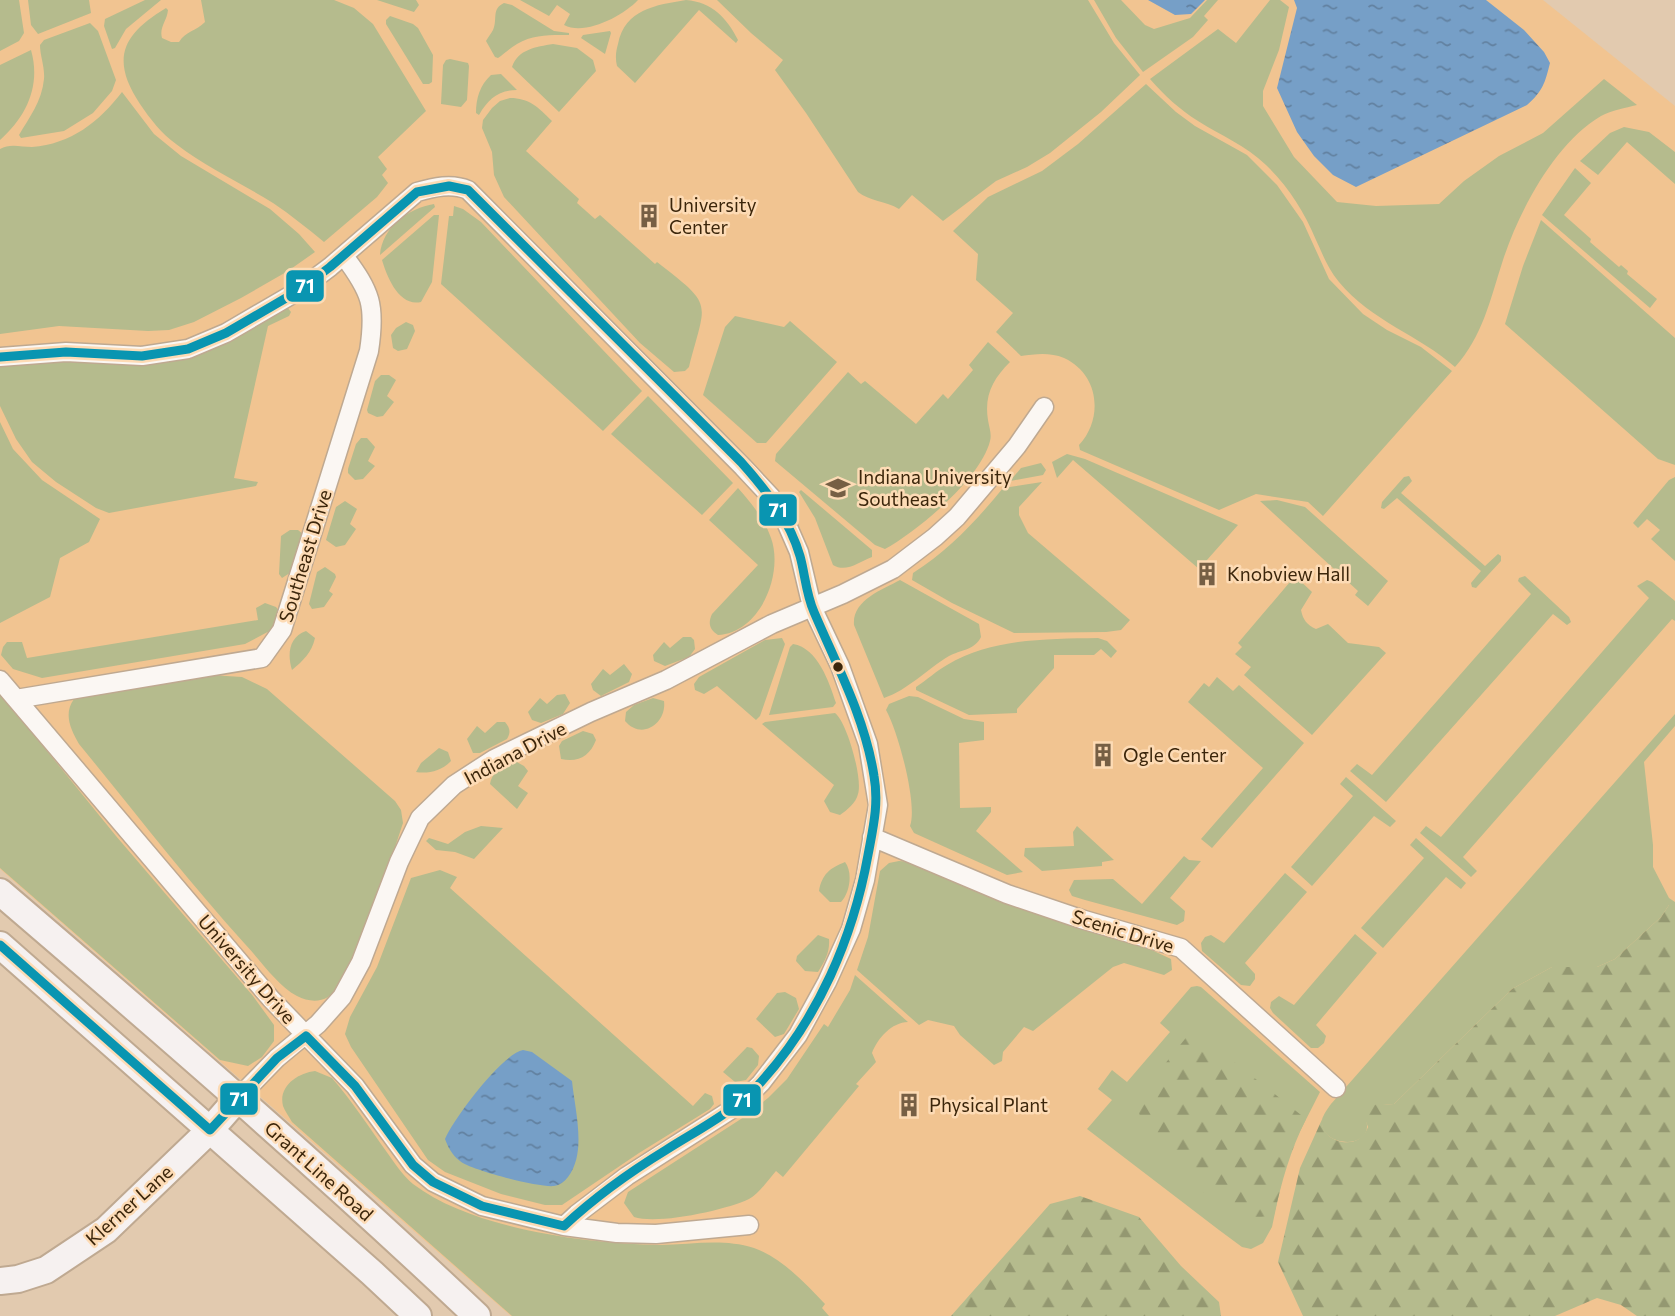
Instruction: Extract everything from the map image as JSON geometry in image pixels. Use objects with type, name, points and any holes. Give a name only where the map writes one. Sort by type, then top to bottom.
[{"type":"main road","name":"Grant Line Road","points":[[0,892],[238,1098],[477,1316]]},
{"type":"main road","points":[[0,945],[418,1316]]},
{"type":"main road","name":"Klerner Lane","points":[[0,1281],[18,1279],[46,1270],[106,1230],[210,1130],[238,1098]]},
{"type":"street","points":[[0,357],[66,352],[142,356],[188,349],[226,333],[298,291],[344,256],[417,192],[433,187],[461,187],[468,190],[650,372],[771,498],[785,520],[799,552],[812,607],[840,666],[868,744],[878,805],[865,880],[853,922],[827,982],[792,1043],[761,1083],[740,1104],[627,1176],[577,1213],[564,1226]]},
{"type":"street","name":"Southeast Drive","points":[[16,699],[262,658],[282,631],[369,351],[372,318],[369,294],[363,281],[344,256]]},
{"type":"street","name":"Indiana Drive","points":[[238,1098],[277,1058],[306,1036],[342,997],[361,962],[399,862],[420,818],[454,786],[494,759],[591,712],[666,680],[772,624],[893,569],[935,537],[976,497],[1044,407]]},
{"type":"street","name":"University Drive","points":[[0,680],[271,999],[355,1086],[413,1165],[433,1182],[482,1206],[564,1226],[617,1233],[656,1234],[749,1225]]},
{"type":"street","name":"Scenic Drive","points":[[872,837],[1007,894],[1181,948],[1336,1088]]},
{"type":"shaded area","name":"Indiana University Southeast","points":[[0,0],[1543,0],[1675,106],[1675,1316],[511,1316],[0,869]]},
{"type":"green space","points":[[0,0],[19,0],[24,33],[19,41],[0,51]]},
{"type":"green space","points":[[28,0],[89,0],[91,13],[38,34],[31,25]]},
{"type":"green space","points":[[145,0],[161,0],[126,29],[112,49],[104,26],[105,19]]},
{"type":"green space","points":[[201,0],[334,0],[354,8],[373,24],[426,111],[378,157],[387,169],[382,175],[388,183],[377,197],[324,242],[273,203],[199,160],[171,140],[148,115],[131,88],[124,61],[130,39],[139,28],[166,8],[168,10],[162,38],[179,42],[205,22]]},
{"type":"green space","points":[[377,0],[416,0],[419,5],[414,12]]},
{"type":"green space","points":[[520,0],[638,0],[603,23],[573,28],[564,25],[570,14],[557,5],[549,16]]},
{"type":"green space","points":[[686,0],[704,4],[718,13],[738,40],[736,43],[699,10],[635,83],[617,66],[616,60],[616,52],[627,23],[653,7]]},
{"type":"green space","points":[[717,0],[1088,0],[1114,43],[1140,75],[1101,112],[1050,153],[996,181],[943,221],[912,195],[899,209],[858,192],[775,70],[783,60]]},
{"type":"green space","points":[[1094,0],[1121,0],[1145,25],[1154,29],[1190,18],[1207,0],[1218,0],[1204,16],[1208,20],[1193,37],[1143,72],[1116,38]]},
{"type":"green space","points":[[1270,0],[1280,0],[1289,7],[1279,50],[1263,91],[1263,106],[1294,157],[1337,202],[1376,206],[1439,204],[1464,181],[1499,156],[1543,133],[1604,79],[1637,105],[1601,116],[1584,128],[1554,161],[1529,200],[1510,241],[1479,330],[1455,367],[1380,318],[1352,296],[1332,272],[1301,209],[1274,173],[1250,152],[1185,112],[1150,79],[1218,29],[1236,43]]},
{"type":"green space","points":[[504,3],[512,5],[554,31],[569,35],[530,38],[498,58],[495,57],[486,41],[493,30],[496,11]]},
{"type":"green space","points":[[390,16],[418,28],[433,55],[432,82],[429,84],[423,84],[386,24]]},
{"type":"green space","points":[[90,23],[98,31],[116,80],[112,91],[93,113],[64,131],[21,138],[19,135],[43,87],[40,45],[44,40]]},
{"type":"green space","points":[[610,31],[605,54],[581,38],[583,35]]},
{"type":"green space","points":[[553,44],[577,48],[593,60],[596,71],[559,112],[512,67],[523,53]]},
{"type":"green space","points":[[31,50],[34,63],[33,88],[18,121],[0,140],[0,65]]},
{"type":"green space","points":[[450,59],[468,63],[469,66],[467,100],[461,107],[441,104],[443,65]]},
{"type":"green space","points":[[501,74],[517,90],[495,96],[479,115],[476,113],[476,107],[481,87],[491,75]]},
{"type":"green space","points":[[1146,84],[1195,126],[1247,155],[1277,185],[1303,222],[1329,279],[1363,314],[1421,347],[1452,371],[1323,516],[1308,502],[1256,494],[1219,510],[1080,450],[1079,445],[1092,422],[1094,397],[1091,385],[1076,365],[1064,358],[1042,354],[1021,356],[996,332],[1013,313],[976,280],[978,254],[953,231],[988,197],[1042,171],[1078,144]]},
{"type":"green space","points":[[122,92],[154,134],[181,156],[270,209],[315,252],[241,298],[194,322],[169,330],[59,326],[0,334],[0,149],[46,145],[72,136],[94,122]]},
{"type":"green space","points":[[510,98],[533,104],[552,121],[526,151],[579,199],[577,203],[595,219],[600,215],[697,297],[702,316],[689,367],[685,371],[674,372],[640,343],[504,197],[494,175],[492,152],[482,128],[483,120],[492,108],[500,101]]},
{"type":"green space","points":[[1624,127],[1649,132],[1675,152],[1675,184],[1627,142],[1598,175],[1580,161],[1610,133]]},
{"type":"green space","points":[[1575,168],[1591,183],[1564,215],[1591,239],[1590,242],[1619,267],[1621,265],[1628,271],[1627,274],[1657,299],[1650,308],[1542,215]]},
{"type":"green space","points":[[434,204],[435,207],[380,255],[386,236],[398,220],[415,210]]},
{"type":"green space","points":[[454,206],[481,222],[642,391],[603,431],[441,284],[449,216],[453,216]]},
{"type":"green space","points":[[434,215],[439,215],[432,282],[421,302],[413,302],[406,300],[395,289],[382,260]]},
{"type":"green space","points":[[1541,220],[1675,338],[1675,465],[1658,459],[1505,324]]},
{"type":"green space","points":[[287,307],[291,312],[289,316],[268,326],[234,478],[258,482],[256,486],[109,513],[96,508],[56,482],[32,462],[16,439],[0,406],[0,366],[34,359],[156,363],[179,359],[230,339]]},
{"type":"green space","points":[[735,316],[784,327],[790,321],[837,362],[766,443],[757,443],[703,395],[725,327]]},
{"type":"green space","points":[[406,322],[413,325],[415,331],[407,349],[398,351],[393,348],[391,335]]},
{"type":"green space","points":[[988,342],[1010,362],[995,381],[989,395],[987,411],[991,438],[984,456],[962,487],[914,530],[885,549],[875,545],[775,461],[776,454],[848,372],[861,384],[865,381],[916,424],[943,394],[948,399],[973,370],[969,365]]},
{"type":"green space","points":[[381,375],[389,375],[396,380],[387,396],[394,402],[383,416],[377,417],[367,410],[375,381]]},
{"type":"green space","points":[[648,396],[733,483],[702,515],[611,434]]},
{"type":"green space","points":[[0,422],[13,449],[42,480],[100,519],[89,542],[60,558],[50,597],[0,623]]},
{"type":"green space","points":[[361,438],[367,438],[375,447],[368,461],[375,466],[363,479],[355,480],[348,473],[348,469],[356,444]]},
{"type":"green space","points":[[1067,454],[1085,459],[1238,525],[1199,569],[1073,460],[1057,478],[1052,462]]},
{"type":"green space","points":[[1041,463],[1046,470],[1043,475],[1010,481],[1021,468]]},
{"type":"green space","points":[[1409,476],[1412,481],[1401,493],[1485,566],[1498,554],[1501,556],[1501,561],[1476,588],[1472,587],[1471,583],[1481,571],[1397,498],[1384,509],[1381,508],[1382,502],[1404,477]]},
{"type":"green space","points":[[1675,477],[1675,561],[1651,539],[1660,530],[1647,519],[1638,528],[1633,523],[1669,480]]},
{"type":"green space","points":[[1042,482],[1019,507],[1019,515],[1028,533],[1130,620],[1121,630],[1014,633],[912,580],[913,573],[961,534],[1003,488]]},
{"type":"green space","points":[[738,488],[757,511],[768,531],[774,552],[774,568],[771,584],[757,613],[733,632],[718,635],[710,626],[712,614],[758,565],[709,520]]},
{"type":"green space","points":[[801,490],[872,550],[872,557],[848,567],[833,565],[815,518],[799,492]]},
{"type":"green space","points":[[1277,500],[1305,507],[1388,581],[1368,606],[1355,595],[1358,591],[1260,501]]},
{"type":"green space","points":[[345,501],[357,509],[350,524],[356,529],[345,545],[336,547],[326,540],[336,507]]},
{"type":"green space","points":[[290,530],[298,530],[304,535],[293,571],[282,578],[279,574],[281,536]]},
{"type":"green space","points":[[325,567],[336,577],[329,591],[333,594],[324,607],[312,609],[309,604],[317,572]]},
{"type":"green space","points":[[1295,576],[1312,592],[1301,610],[1308,624],[1316,629],[1328,624],[1348,643],[1379,647],[1386,653],[1312,735],[1244,675],[1251,667],[1235,654],[1242,647],[1238,643]]},
{"type":"green space","points":[[1525,576],[1569,617],[1571,622],[1567,625],[1553,614],[1386,802],[1350,771],[1357,764],[1372,775],[1531,594],[1518,581]]},
{"type":"green space","points":[[900,580],[979,624],[981,637],[971,647],[949,656],[901,690],[884,698],[854,625],[855,616],[863,602]]},
{"type":"green space","points":[[1647,580],[1675,601],[1675,621],[1672,619],[1463,857],[1477,871],[1471,877],[1420,833],[1426,826],[1441,837],[1649,598],[1637,586]]},
{"type":"green space","points":[[265,603],[276,607],[280,612],[275,628],[245,644],[42,678],[13,669],[1,655],[7,642],[22,642],[27,658],[258,620],[256,608]]},
{"type":"green space","points":[[306,631],[315,638],[314,643],[292,670],[291,647],[296,637]]},
{"type":"green space","points":[[683,637],[691,637],[694,640],[695,649],[689,657],[665,666],[654,661],[653,655],[664,642],[670,648]]},
{"type":"green space","points":[[782,638],[785,644],[760,716],[756,720],[717,686],[704,694],[695,690],[694,684],[699,677],[765,640]]},
{"type":"green space","points":[[1098,638],[1107,641],[1117,651],[1111,658],[1101,649],[1094,655],[1054,655],[1054,668],[1017,709],[1017,713],[969,715],[916,690],[916,687],[943,667],[983,650],[1021,642]]},
{"type":"green space","points":[[793,644],[802,647],[816,659],[836,703],[833,707],[769,715],[790,647]]},
{"type":"green space","points":[[624,664],[632,674],[629,682],[601,696],[593,690],[591,684],[603,669],[610,675]]},
{"type":"green space","points":[[211,675],[242,677],[267,689],[395,801],[401,810],[403,823],[360,944],[338,987],[324,999],[312,1001],[301,998],[276,979],[161,845],[79,744],[71,728],[69,710],[74,699]]},
{"type":"green space","points":[[1217,677],[1233,691],[1239,685],[1304,743],[1212,848],[1201,839],[1263,768],[1188,702],[1204,683],[1209,687]]},
{"type":"green space","points":[[0,693],[116,836],[253,996],[274,1025],[274,1041],[262,1057],[248,1066],[220,1060],[0,868]]},
{"type":"green space","points":[[565,694],[570,703],[563,714],[541,723],[532,720],[528,712],[540,698],[547,704],[557,695]]},
{"type":"green space","points":[[909,696],[918,697],[964,719],[984,722],[984,740],[959,743],[960,808],[991,807],[991,812],[976,831],[1023,872],[1007,875],[914,833],[910,826],[912,816],[906,768],[886,710],[889,704]]},
{"type":"green space","points":[[653,698],[664,701],[664,709],[662,716],[652,727],[639,729],[625,721],[626,712],[634,705]]},
{"type":"green space","points":[[835,713],[849,739],[859,787],[855,800],[840,815],[830,812],[824,801],[834,785],[762,724]]},
{"type":"green space","points":[[1675,714],[1675,726],[1644,762],[1653,867],[1669,898],[1669,905],[1661,917],[1615,959],[1597,967],[1552,967],[1512,989],[1394,1104],[1382,1105],[1366,1120],[1367,1129],[1363,1136],[1348,1142],[1331,1138],[1325,1132],[1322,1121],[1331,1104]]},
{"type":"green space","points":[[497,722],[505,722],[508,726],[507,739],[480,753],[473,753],[467,739],[477,726],[485,733]]},
{"type":"green space","points":[[583,731],[593,734],[596,740],[590,750],[578,759],[561,759],[559,746],[562,741]]},
{"type":"green space","points":[[439,748],[448,752],[451,761],[435,771],[416,772],[421,763]]},
{"type":"green space","points":[[515,761],[528,771],[518,786],[528,793],[517,809],[490,784],[496,773]]},
{"type":"green space","points":[[1346,777],[1396,821],[1390,827],[1374,816],[1312,886],[1291,867],[1353,796],[1340,784]]},
{"type":"green space","points":[[481,826],[503,828],[474,859],[455,852],[436,850],[426,841],[429,838],[448,844],[465,832]]},
{"type":"green space","points":[[1077,826],[1114,860],[1102,862],[1102,866],[1042,871],[1024,856],[1025,848],[1074,846],[1073,832]]},
{"type":"green space","points":[[1416,838],[1466,883],[1461,889],[1446,877],[1383,948],[1361,928],[1424,858],[1410,845]]},
{"type":"green space","points":[[1184,856],[1189,860],[1201,861],[1170,898],[1185,911],[1184,921],[1177,925],[1072,896],[1069,890],[1074,880],[1113,879],[1142,904]]},
{"type":"green space","points":[[845,862],[850,877],[847,893],[841,902],[830,902],[819,891],[822,880],[831,869]]},
{"type":"green space","points":[[911,862],[1141,945],[1171,959],[1172,970],[1164,975],[1124,963],[1113,967],[1033,1031],[1024,1027],[1003,1052],[1002,1061],[994,1065],[960,1035],[954,1026],[928,1020],[919,1025],[857,970],[868,937],[880,871],[889,863]]},
{"type":"green space","points":[[440,870],[457,877],[450,888],[693,1106],[705,1093],[712,1096],[714,1104],[710,1109],[562,1205],[545,1205],[501,1194],[445,1172],[428,1160],[351,1047],[345,1034],[350,1017],[377,967],[411,878]]},
{"type":"green space","points":[[1285,873],[1307,892],[1245,963],[1255,974],[1255,979],[1250,986],[1241,985],[1202,951],[1201,943],[1205,937],[1211,935],[1224,943]]},
{"type":"green space","points":[[1669,898],[1675,902],[1675,1316],[1637,1316],[1621,1305],[1597,1298],[1555,1316],[1303,1316],[1278,1262],[1300,1168],[1324,1115],[1322,1124],[1330,1137],[1347,1142],[1363,1136],[1368,1127],[1363,1114],[1370,1107],[1377,1104],[1394,1104],[1512,989],[1552,967],[1597,967],[1615,959],[1661,917],[1669,905]]},
{"type":"green space","points":[[1355,934],[1377,953],[1316,1025],[1326,1036],[1324,1043],[1318,1048],[1311,1048],[1273,1013],[1271,1002],[1279,996],[1294,1005]]},
{"type":"green space","points":[[818,935],[829,939],[827,956],[818,972],[805,971],[796,961],[797,956]]},
{"type":"green space","points":[[855,975],[908,1022],[896,1025],[881,1037],[872,1053],[876,1062],[783,1177],[776,1171],[753,1197],[725,1208],[675,1218],[634,1217],[624,1203],[628,1192],[744,1117],[768,1098],[787,1079],[824,1024],[828,1027],[850,990]]},
{"type":"green space","points":[[1197,986],[1320,1092],[1293,1145],[1284,1170],[1272,1227],[1263,1243],[1251,1249],[1242,1247],[1087,1129],[1112,1100],[1098,1089],[1112,1070],[1127,1082],[1170,1032],[1160,1023],[1191,987]]},
{"type":"green space","points":[[785,992],[796,998],[799,1009],[784,1034],[775,1037],[756,1019],[777,993]]},
{"type":"green space","points":[[1193,1029],[1306,1119],[1287,1166],[1274,1215],[1243,1215],[1219,1204],[1175,1166],[1175,1148],[1141,1119],[1135,1101]]},
{"type":"green space","points":[[747,1047],[752,1048],[759,1056],[758,1065],[746,1080],[735,1082],[723,1072]]},
{"type":"green space","points":[[315,1071],[332,1078],[406,1177],[438,1200],[498,1223],[565,1237],[630,1244],[730,1243],[754,1248],[774,1258],[801,1280],[825,1304],[822,1308],[829,1316],[512,1316],[292,1122],[283,1106],[286,1087],[302,1074]]},
{"type":"green space","points":[[1080,1196],[1139,1217],[1181,1266],[1219,1302],[1221,1316],[951,1316],[1050,1204]]},
{"type":"water","points":[[1148,0],[1205,0],[1191,14],[1175,15]]},
{"type":"water","points":[[1294,0],[1486,0],[1524,30],[1544,52],[1550,63],[1547,76],[1540,91],[1527,105],[1356,187],[1333,175],[1314,156],[1297,132],[1277,88],[1297,8]]},
{"type":"water","points":[[523,1050],[532,1052],[572,1081],[578,1131],[577,1156],[568,1177],[556,1186],[521,1181],[466,1165],[455,1156],[445,1139],[491,1074],[514,1054]]},
{"type":"transit line","name":"71","points":[[0,357],[66,352],[142,356],[188,349],[226,333],[298,291],[417,192],[449,186],[468,190],[741,462],[776,506],[795,542],[811,605],[857,713],[870,755],[876,796],[873,826],[853,917],[830,976],[800,1032],[751,1093],[716,1119],[626,1176],[564,1226],[482,1206],[433,1182],[413,1165],[355,1086],[306,1036],[277,1058],[210,1130],[0,945]]},
{"type":"place","name":"University Center","points":[[649,216]]},
{"type":"place","name":"Indiana University Southeast","points":[[838,488]]},
{"type":"place","name":"Knobview Hall","points":[[1207,574]]},
{"type":"place","name":"Ogle Center","points":[[1103,755]]},
{"type":"place","name":"Physical Plant","points":[[909,1105]]}]
